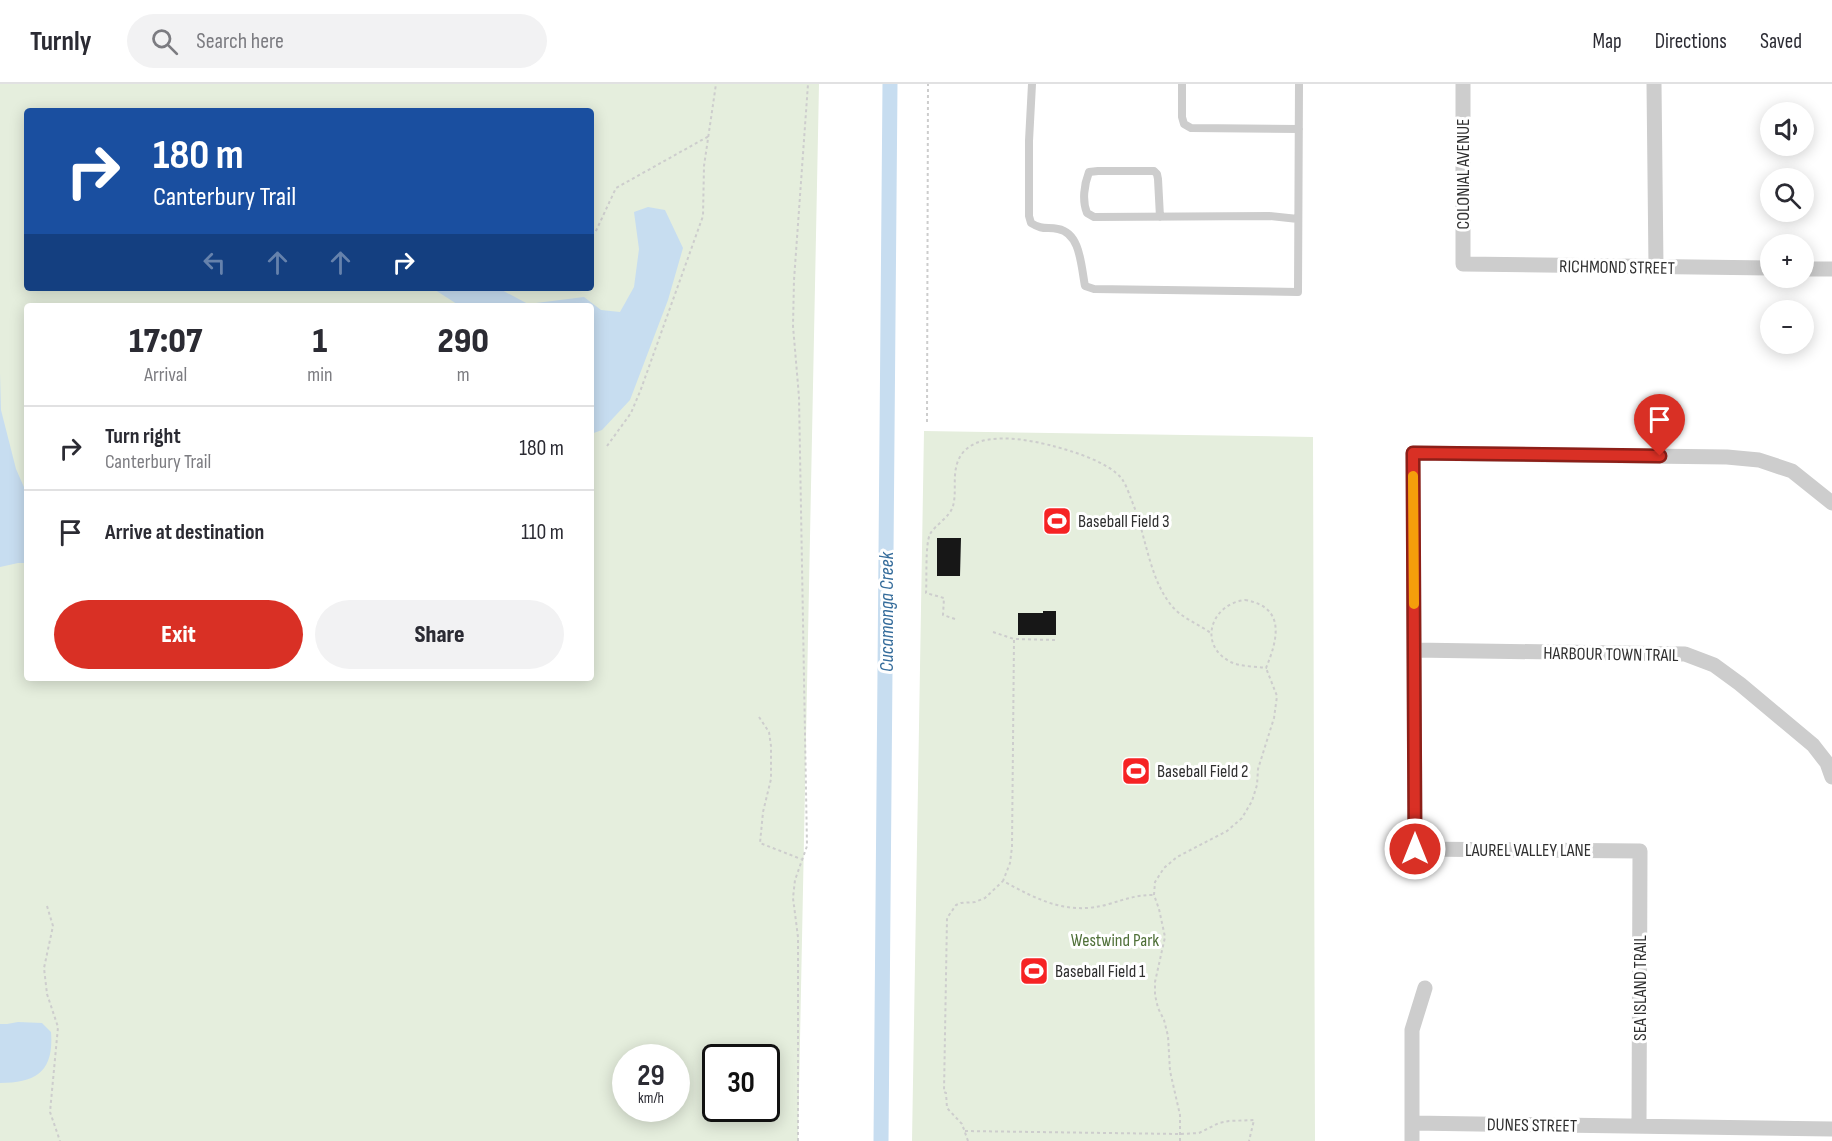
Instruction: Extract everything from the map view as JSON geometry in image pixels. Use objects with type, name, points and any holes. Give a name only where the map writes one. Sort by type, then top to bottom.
[{"type":"street","name":"COLONIAL AVENUE","points":[[1463,84],[1463,264]]},
{"type":"street","points":[[1654,84],[1656,267]]},
{"type":"street","name":"RICHMOND STREET","points":[[1463,264],[1760,268]]},
{"type":"street","points":[[1814,269],[1832,269]]},
{"type":"street","points":[[1414,650],[1413,453],[1727,457],[1759,460],[1792,471],[1832,503]]},
{"type":"street","name":"HARBOUR TOWN TRAIL","points":[[1414,650],[1685,654],[1714,665],[1777,714],[1813,745],[1827,763],[1832,777]]},
{"type":"street","name":"LAUREL VALLEY LANE","points":[[1414,650],[1415,849],[1640,851]]},
{"type":"street","name":"SEA ISLAND TRAIL","points":[[1640,851],[1640,1126]]},
{"type":"street","points":[[1412,1141],[1412,1030],[1425,988]]},
{"type":"street","name":"DUNES STREET","points":[[1412,1123],[1832,1129]]},
{"type":"lane","points":[[1032,84],[1029,216],[1031,223],[1039,228],[1068,232],[1075,242],[1085,286],[1094,289],[1298,292],[1299,84]]},
{"type":"lane","points":[[1182,84],[1182,117],[1184,124],[1191,128],[1299,129]]},
{"type":"lane","points":[[1160,217],[1158,179],[1154,171],[1089,172],[1084,206],[1087,213],[1094,217],[1160,217],[1269,216],[1298,219]]},
{"type":"path","points":[[607,446],[631,413],[703,216],[704,166],[716,84]]},
{"type":"path","points":[[798,1141],[798,937],[793,898],[795,880],[807,846],[800,398],[793,326],[794,280],[808,84]]},
{"type":"path","points":[[927,422],[928,84]]},
{"type":"path","points":[[594,234],[616,188],[709,136]]},
{"type":"path","points":[[955,619],[943,615],[944,598],[926,593],[929,535],[952,510],[955,471],[964,451],[974,444],[989,439],[1010,438],[1036,442],[1092,459],[1122,479],[1137,513],[1162,593],[1172,607],[1184,617],[1212,633]]},
{"type":"path","points":[[1179,1141],[1180,1115],[1170,1071],[1168,1036],[1155,995],[1155,982],[1165,937],[1160,909],[1154,895],[1155,882],[1164,868],[1177,857],[1227,831],[1242,818],[1252,801],[1257,785],[1258,770],[1274,718],[1277,696],[1266,668],[1277,634],[1271,615],[1264,607],[1245,600],[1226,606],[1213,622],[1214,644],[1219,653],[1227,660],[1238,664],[1266,668]]},
{"type":"path","points":[[993,632],[1014,639],[1055,640]]},
{"type":"path","points":[[968,1141],[962,1124],[946,1108],[946,1093],[944,1092],[947,918],[956,905],[986,898],[1003,881],[1010,863],[1014,639]]},
{"type":"path","points":[[759,717],[769,732],[771,746],[771,779],[763,812],[760,843],[802,859]]},
{"type":"path","points":[[1003,881],[1039,900],[1080,908],[1109,904],[1137,895],[1154,895]]},
{"type":"path","points":[[47,906],[52,926],[44,968],[47,994],[58,1027],[50,1112],[60,1141]]},
{"type":"path","points":[[964,1131],[1180,1134],[1199,1133],[1219,1123],[1229,1121],[1254,1120],[1249,1141]]},
{"type":"green space","points":[[0,84],[819,84],[798,1141],[0,1141]]},
{"type":"green space","name":"Westwind Park","points":[[924,431],[1313,437],[1315,1141],[912,1141]]},
{"type":"water","points":[[648,207],[665,210],[683,248],[668,300],[630,400],[602,430],[594,433],[594,305],[601,310],[620,312],[634,287],[639,249],[634,212]]},
{"type":"water","points":[[437,291],[504,291],[526,303],[455,303]]},
{"type":"water","points":[[584,297],[592,303],[536,303]]},
{"type":"water","points":[[0,373],[1,410],[16,469],[24,487],[24,563],[0,567]]},
{"type":"water","points":[[42,1023],[51,1032],[50,1056],[46,1065],[33,1077],[24,1081],[0,1083],[0,1024]]},
{"type":"building","points":[[937,538],[961,538],[960,576],[937,576]]},
{"type":"building","points":[[1043,611],[1056,611],[1056,635],[1018,635],[1018,613],[1043,613]]},
{"type":"waterway","name":"Cucamonga Creek","points":[[881,1141],[890,84]]},
{"type":"slow traffic","points":[[1413,476],[1414,604]]},
{"type":"place","name":"Baseball Field 3","points":[[1057,521]]},
{"type":"place","name":"Baseball Field 2","points":[[1136,771]]},
{"type":"place","name":"Baseball Field 1","points":[[1034,971]]},
{"type":"route","points":[[1415,849],[1413,453],[1660,456]]}]
